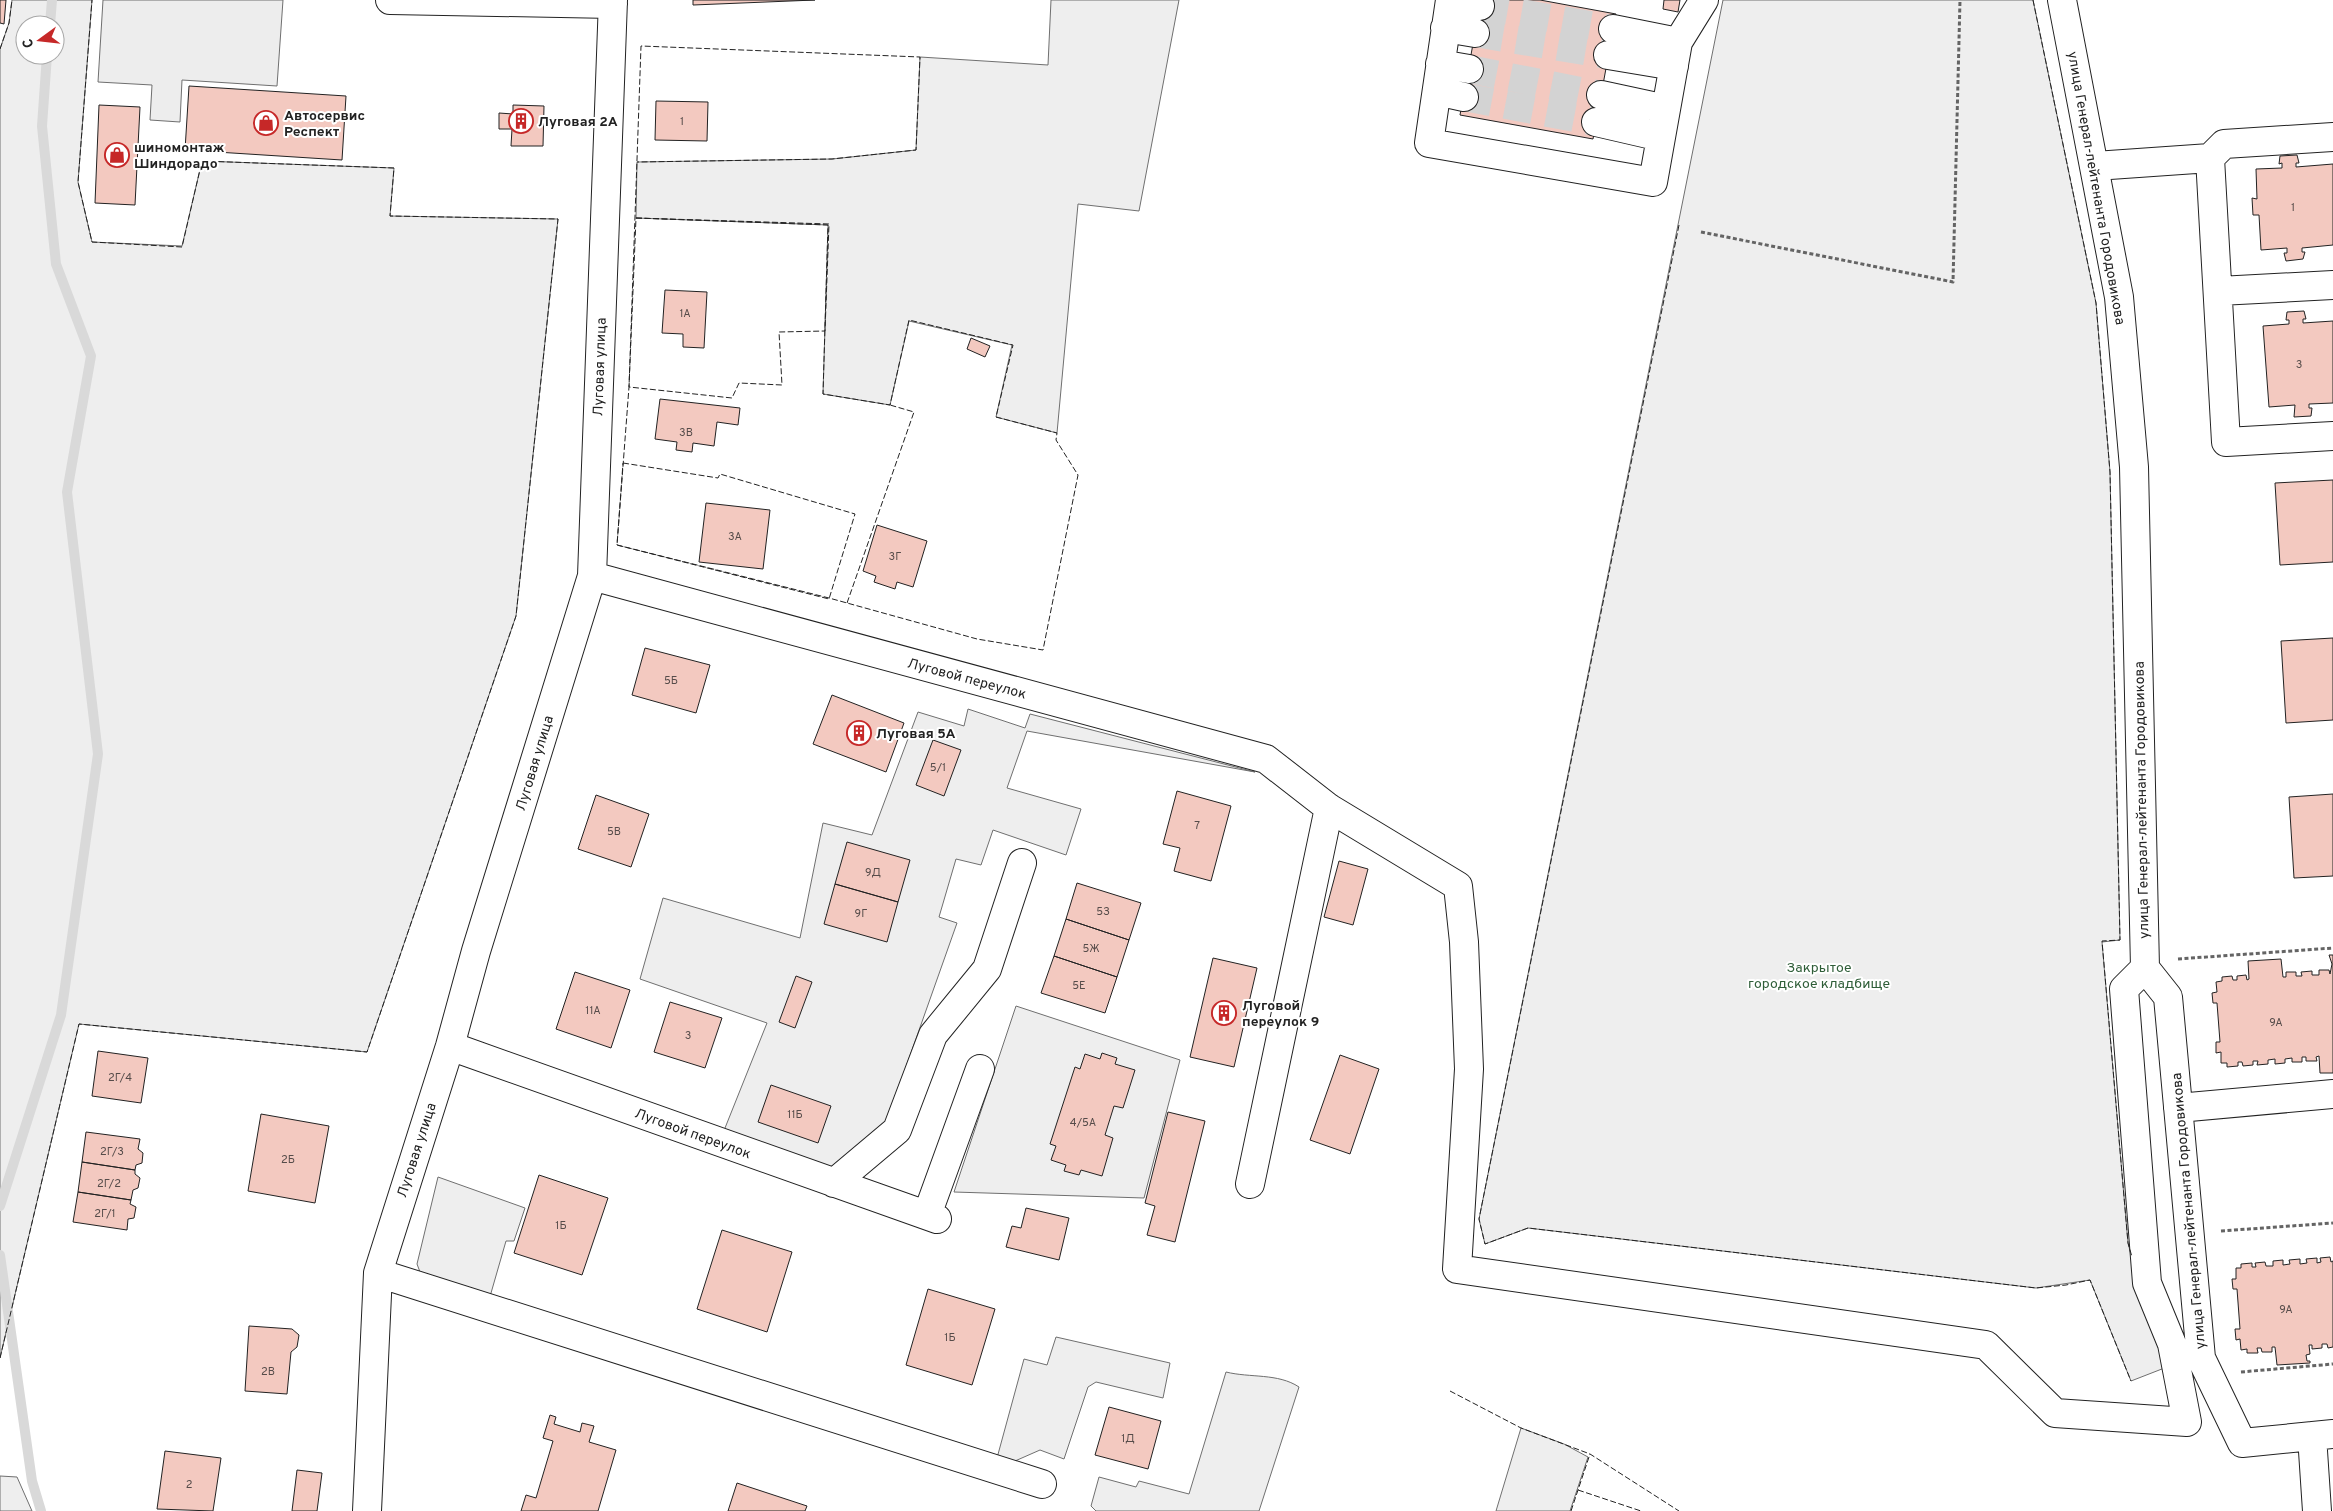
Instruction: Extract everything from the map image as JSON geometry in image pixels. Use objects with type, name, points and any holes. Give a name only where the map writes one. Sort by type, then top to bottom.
[{"type":"street","points":[[390,0],[613,2]]},
{"type":"street","points":[[1480,6],[1450,1],[1429,143],[1653,182],[1676,54],[1704,0]]},
{"type":"street","name":"улица Генерал-лейтенанта Городовикова","points":[[2062,0],[2119,298],[2134,467],[2145,965],[2168,997],[2201,1358],[2242,1443],[2322,1435],[2317,1511]]},
{"type":"street","name":"Луговая улица","points":[[367,1511],[378,1273],[450,1046],[476,951],[592,576],[613,2]]},
{"type":"street","points":[[1445,28],[1475,33]]},
{"type":"street","points":[[1612,28],[1676,54]]},
{"type":"street","points":[[1608,55],[1676,54]]},
{"type":"street","points":[[1440,64],[1468,70]]},
{"type":"street","points":[[1437,91],[1464,96]]},
{"type":"street","points":[[1601,95],[1666,109]]},
{"type":"street","points":[[1596,122],[1661,137]]},
{"type":"street","points":[[2095,166],[2210,158],[2224,144],[2333,137]]},
{"type":"street","points":[[2210,158],[2219,291],[2226,442],[2333,436]]},
{"type":"street","points":[[2219,291],[2333,285]]},
{"type":"street","name":"Луговой переулок","points":[[592,576],[1266,759],[1328,808],[1458,886],[1464,942],[1469,1069],[1457,1269],[1986,1345],[2055,1413],[2187,1422],[2172,1344],[2147,1283],[2124,989],[2145,965]]},
{"type":"street","points":[[1250,1184],[1328,808]]},
{"type":"street","points":[[834,1183],[897,1130],[933,1035],[987,969],[1022,863]]},
{"type":"street","name":"Луговой переулок","points":[[450,1046],[932,1217],[980,1069]]},
{"type":"street","points":[[2178,1108],[2333,1094]]},
{"type":"street","points":[[378,1273],[1042,1484]]},
{"type":"path","points":[[1701,232],[1953,282],[1960,0]]},
{"type":"path","points":[[2145,965],[2333,948]]},
{"type":"path","points":[[2190,1233],[2333,1223]]},
{"type":"path","points":[[2209,1375],[2333,1364]]},
{"type":"green space","points":[[12,0],[92,0],[78,182],[92,242],[182,246],[202,161],[394,168],[390,216],[558,219],[516,616],[367,1052],[79,1024],[0,1358],[0,49],[9,23]]},
{"type":"green space","points":[[1051,0],[1179,0],[1139,211],[1078,204],[1057,433],[996,417],[1012,345],[909,321],[890,405],[823,394],[828,225],[636,218],[637,162],[832,159],[916,150],[920,57],[1048,65]]},
{"type":"green space","name":"Закрытое городское кладбище","points":[[1723,0],[2033,0],[2096,303],[2110,472],[2120,940],[2102,942],[2128,1243],[2144,1306],[2167,1367],[2131,1381],[2090,1280],[2036,1288],[1528,1228],[1485,1244],[1479,1219]]},
{"type":"green space","points":[[968,709],[1025,728],[1030,714],[1255,772],[1027,731],[1007,788],[1081,809],[1066,855],[993,830],[981,865],[956,859],[939,917],[957,923],[884,1129],[836,1174],[723,1133],[767,1023],[640,979],[663,898],[800,938],[823,823],[872,835],[918,712],[964,726]]},
{"type":"green space","points":[[1016,1006],[1180,1060],[1144,1198],[954,1192]]},
{"type":"green space","points":[[438,1177],[525,1208],[514,1241],[506,1241],[489,1300],[423,1280],[417,1264]]},
{"type":"green space","points":[[1056,1337],[1170,1363],[1163,1398],[1096,1382],[1088,1387],[1064,1459],[1040,1450],[1015,1461],[997,1458],[1024,1359],[1047,1365]]},
{"type":"green space","points":[[1226,1372],[1273,1378],[1299,1387],[1259,1511],[1096,1511],[1091,1506],[1099,1477],[1136,1487],[1139,1481],[1189,1494]]},
{"type":"green space","points":[[1521,1428],[1564,1444],[1588,1457],[1570,1511],[1496,1511]]},
{"type":"green space","points":[[0,1476],[17,1477],[32,1511],[0,1511]]},
{"type":"shaded area","points":[[103,0],[283,0],[277,86],[182,80],[180,122],[150,120],[152,85],[98,82]]},
{"type":"building","points":[[0,0],[6,0],[4,24],[0,23]]},
{"type":"building","points":[[693,0],[815,0],[693,5]]},
{"type":"building","points":[[1481,0],[1540,0],[1616,14],[1593,139],[1460,115]]},
{"type":"building","points":[[1664,0],[1680,0],[1678,12],[1663,9]]},
{"type":"building","name":"Автосервис Респект","points":[[189,86],[346,96],[342,160],[185,150]]},
{"type":"building","points":[[656,101],[708,102],[707,141],[655,140]]},
{"type":"building","name":"шиномонтаж Шиндорадо","points":[[99,105],[140,107],[135,205],[95,203]]},
{"type":"building","name":"Луговая 2А","points":[[513,105],[544,106],[543,146],[511,146],[512,129],[499,129],[499,113],[513,114]]},
{"type":"building","points":[[2297,155],[2299,163],[2296,163],[2296,167],[2333,164],[2333,245],[2302,248],[2302,252],[2305,252],[2303,259],[2286,261],[2284,253],[2287,253],[2287,248],[2261,250],[2259,215],[2253,215],[2252,198],[2257,199],[2256,169],[2282,168],[2282,163],[2279,164],[2280,156]]},
{"type":"building","points":[[665,290],[707,292],[704,348],[683,347],[683,334],[662,333]]},
{"type":"building","points":[[2304,311],[2306,319],[2303,319],[2303,323],[2333,321],[2333,403],[2309,404],[2309,408],[2312,408],[2311,416],[2294,417],[2295,405],[2269,407],[2263,326],[2289,324],[2289,320],[2286,320],[2287,312]]},
{"type":"building","points":[[971,338],[990,346],[985,357],[967,349]]},
{"type":"building","points":[[660,399],[740,408],[738,425],[717,422],[714,446],[693,443],[692,452],[676,450],[677,442],[655,439]]},
{"type":"building","points":[[2333,480],[2333,562],[2280,565],[2275,483]]},
{"type":"building","points":[[706,503],[770,510],[763,569],[699,562]]},
{"type":"building","points":[[877,525],[927,541],[913,587],[897,582],[895,589],[874,582],[876,576],[863,571]]},
{"type":"building","points":[[2333,638],[2333,720],[2286,723],[2281,641]]},
{"type":"building","points":[[645,648],[710,665],[696,713],[632,695]]},
{"type":"building","name":"Луговая 5А","points":[[832,695],[904,723],[886,772],[813,744]]},
{"type":"building","points":[[933,740],[961,750],[944,796],[916,785]]},
{"type":"building","points":[[1177,791],[1231,806],[1211,881],[1174,871],[1180,848],[1163,844]]},
{"type":"building","points":[[2333,794],[2333,876],[2294,878],[2289,797]]},
{"type":"building","points":[[596,795],[649,814],[631,867],[578,849]]},
{"type":"building","points":[[847,842],[910,860],[898,902],[835,884]]},
{"type":"building","points":[[1339,861],[1368,869],[1353,925],[1324,917]]},
{"type":"building","points":[[1077,883],[1141,903],[1129,940],[1066,919]]},
{"type":"building","points":[[835,884],[898,902],[887,942],[824,924]]},
{"type":"building","points":[[1066,919],[1129,940],[1117,977],[1054,956]]},
{"type":"building","points":[[2329,955],[2333,955],[2333,1073],[2320,1073],[2319,1056],[2316,1057],[2317,1061],[2306,1061],[2306,1057],[2302,1057],[2302,1062],[2292,1062],[2292,1058],[2285,1059],[2285,1063],[2275,1064],[2275,1059],[2268,1060],[2268,1064],[2257,1065],[2258,1061],[2253,1061],[2253,1065],[2243,1066],[2242,1062],[2238,1062],[2238,1066],[2227,1067],[2227,1063],[2221,1063],[2221,1052],[2216,1053],[2216,1042],[2220,1042],[2217,1003],[2213,1003],[2212,993],[2217,992],[2216,982],[2222,981],[2222,977],[2232,976],[2233,980],[2237,980],[2237,976],[2246,975],[2247,980],[2249,979],[2248,961],[2281,959],[2283,977],[2286,977],[2286,972],[2296,972],[2296,976],[2302,976],[2301,972],[2312,971],[2312,975],[2319,975],[2319,970],[2329,970],[2330,974],[2332,964]]},
{"type":"building","points":[[1054,956],[1117,977],[1105,1013],[1041,993]]},
{"type":"building","name":"Луговой переулок 9","points":[[1213,958],[1257,968],[1234,1067],[1190,1057]]},
{"type":"building","points":[[575,972],[630,990],[611,1048],[556,1029]]},
{"type":"building","points":[[796,976],[812,982],[795,1028],[779,1022]]},
{"type":"building","points":[[670,1002],[722,1018],[705,1068],[654,1052]]},
{"type":"building","points":[[98,1051],[148,1058],[141,1103],[92,1096]]},
{"type":"building","points":[[1102,1053],[1117,1058],[1115,1064],[1135,1070],[1123,1108],[1114,1106],[1105,1135],[1113,1138],[1102,1176],[1081,1170],[1079,1175],[1064,1171],[1066,1165],[1051,1160],[1056,1146],[1050,1144],[1075,1067],[1080,1069],[1085,1054],[1100,1059]]},
{"type":"building","points":[[1340,1055],[1379,1069],[1350,1154],[1310,1140]]},
{"type":"building","points":[[771,1085],[831,1106],[818,1143],[758,1122]]},
{"type":"building","points":[[1168,1112],[1205,1121],[1175,1242],[1147,1235],[1155,1206],[1145,1203]]},
{"type":"building","points":[[261,1114],[329,1126],[315,1203],[248,1191]]},
{"type":"building","points":[[86,1132],[140,1139],[138,1149],[143,1153],[142,1163],[136,1165],[135,1170],[82,1162]]},
{"type":"building","points":[[82,1162],[135,1170],[135,1174],[140,1178],[138,1188],[133,1190],[131,1200],[78,1192]]},
{"type":"building","points":[[539,1175],[608,1198],[582,1275],[514,1253]]},
{"type":"building","points":[[78,1192],[131,1200],[130,1204],[136,1207],[134,1218],[128,1219],[127,1230],[73,1222]]},
{"type":"building","points":[[1026,1208],[1069,1218],[1059,1260],[1006,1247],[1012,1226],[1021,1228]]},
{"type":"building","points":[[722,1230],[792,1252],[767,1332],[697,1309]]},
{"type":"building","points":[[2330,1257],[2331,1262],[2333,1261],[2333,1347],[2328,1348],[2327,1344],[2322,1344],[2322,1348],[2312,1349],[2312,1345],[2309,1345],[2310,1354],[2306,1355],[2307,1361],[2310,1361],[2310,1363],[2277,1365],[2275,1347],[2272,1347],[2272,1352],[2262,1352],[2261,1348],[2257,1348],[2258,1353],[2247,1353],[2247,1349],[2241,1350],[2240,1339],[2236,1340],[2235,1329],[2240,1329],[2237,1289],[2233,1289],[2232,1279],[2236,1279],[2236,1268],[2241,1268],[2241,1264],[2252,1263],[2252,1267],[2256,1267],[2255,1263],[2265,1262],[2266,1266],[2273,1266],[2273,1261],[2283,1260],[2283,1265],[2290,1264],[2289,1260],[2300,1259],[2300,1264],[2307,1263],[2306,1259],[2317,1258],[2317,1263],[2321,1262],[2320,1258]]},
{"type":"building","points":[[928,1289],[995,1309],[972,1385],[906,1365]]},
{"type":"building","points":[[249,1326],[292,1329],[299,1335],[297,1347],[291,1352],[287,1394],[245,1391]]},
{"type":"building","points":[[1109,1407],[1161,1421],[1148,1469],[1095,1455]]},
{"type":"building","points":[[550,1415],[556,1417],[554,1424],[580,1432],[582,1423],[594,1426],[589,1442],[616,1450],[598,1511],[521,1511],[526,1495],[536,1498],[553,1441],[543,1438]]},
{"type":"building","points":[[165,1451],[221,1458],[213,1511],[157,1509]]},
{"type":"building","points":[[297,1470],[322,1473],[317,1511],[292,1511]]},
{"type":"building","points":[[737,1483],[807,1506],[805,1511],[728,1511]]},
{"type":"waterway","points":[[51,15],[52,0]]},
{"type":"waterway","points":[[0,1206],[61,1015],[98,754],[67,492],[91,356],[56,264],[42,126],[46,65]]},
{"type":"waterway","points":[[0,1255],[32,1481],[41,1511]]},
{"type":"tunnel","points":[[1480,6],[1613,29]]},
{"type":"tunnel","points":[[1475,33],[1608,55]]},
{"type":"tunnel","points":[[1469,69],[1601,95]]},
{"type":"tunnel","points":[[1464,97],[1596,122]]},
{"type":"fence","points":[[0,49],[9,23],[12,0]]},
{"type":"fence","points":[[0,1358],[79,1024],[367,1052],[516,616],[558,219],[390,216],[394,168],[202,161],[182,247],[92,242],[78,182],[92,0]]},
{"type":"fence","points":[[2033,0],[2096,303],[2110,472],[2120,940],[2102,941],[2128,1243],[2132,1257]]},
{"type":"fence","points":[[636,218],[828,225],[823,394],[890,405],[909,320],[1013,345],[996,417],[1057,433],[1056,440],[1078,475],[1043,650],[977,639],[829,598],[617,545],[629,387],[641,46],[920,57],[916,150],[832,159],[637,162]]},
{"type":"fence","points":[[636,218],[829,224],[825,331],[779,332],[782,385],[739,383],[732,398],[629,387],[636,218]]},
{"type":"fence","points":[[1679,225],[1479,1219],[1485,1244],[1528,1228],[2036,1288],[2090,1280],[2131,1381]]},
{"type":"fence","points":[[847,603],[914,412],[890,405]]},
{"type":"fence","points":[[623,463],[718,478],[720,474],[855,514],[829,599],[617,545],[623,463]]},
{"type":"fence","points":[[1450,1391],[1521,1428],[1590,1454],[1679,1511]]},
{"type":"fence","points":[[1571,1511],[1590,1454]]},
{"type":"fence","points":[[1578,1490],[1641,1511]]},
{"type":"place","name":"Луговая 2А","points":[[521,121]]},
{"type":"place","name":"Автосервис Респект","points":[[266,123]]},
{"type":"place","name":"шиномонтаж Шиндорадо","points":[[117,155]]},
{"type":"place","name":"Луговая 5А","points":[[859,733]]},
{"type":"place","name":"Луговой переулок 9","points":[[1224,1013]]}]
